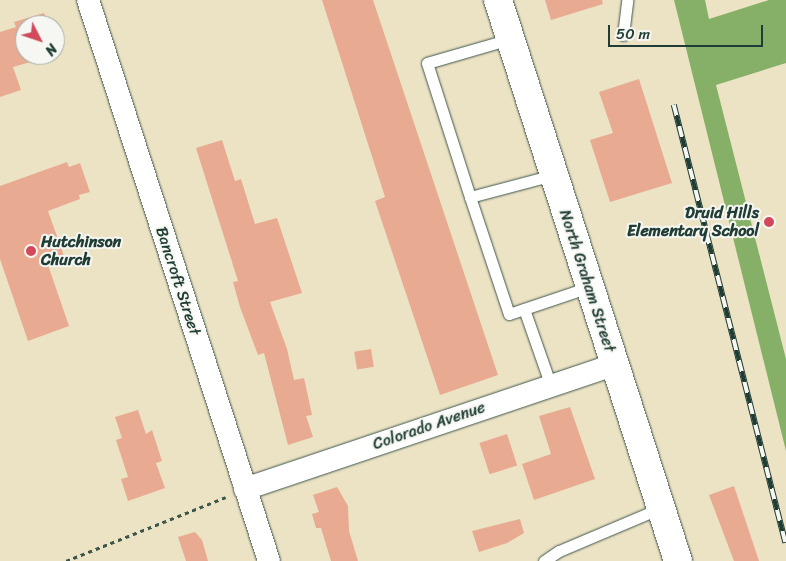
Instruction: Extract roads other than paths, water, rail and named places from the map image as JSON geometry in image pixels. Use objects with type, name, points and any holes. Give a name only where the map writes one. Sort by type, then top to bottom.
[{"type":"main road","name":"North Graham Street","points":[[498,0],[678,561]]},
{"type":"street","name":"Bancroft Street","points":[[88,0],[269,561]]},
{"type":"street","name":"Colorado Avenue","points":[[245,489],[614,365]]},
{"type":"lane","points":[[623,35],[627,0]]},
{"type":"lane","points":[[510,39],[427,63],[509,314],[589,287]]},
{"type":"lane","points":[[470,198],[553,175]]},
{"type":"lane","points":[[524,309],[551,386]]},
{"type":"lane","points":[[544,561],[559,551],[661,508]]},
{"type":"railway","points":[[674,105],[786,543]]},
{"type":"place","name":"Druid Hills Elementary School","points":[[769,222]]},
{"type":"place","name":"Hutchinson Church","points":[[31,251]]}]
